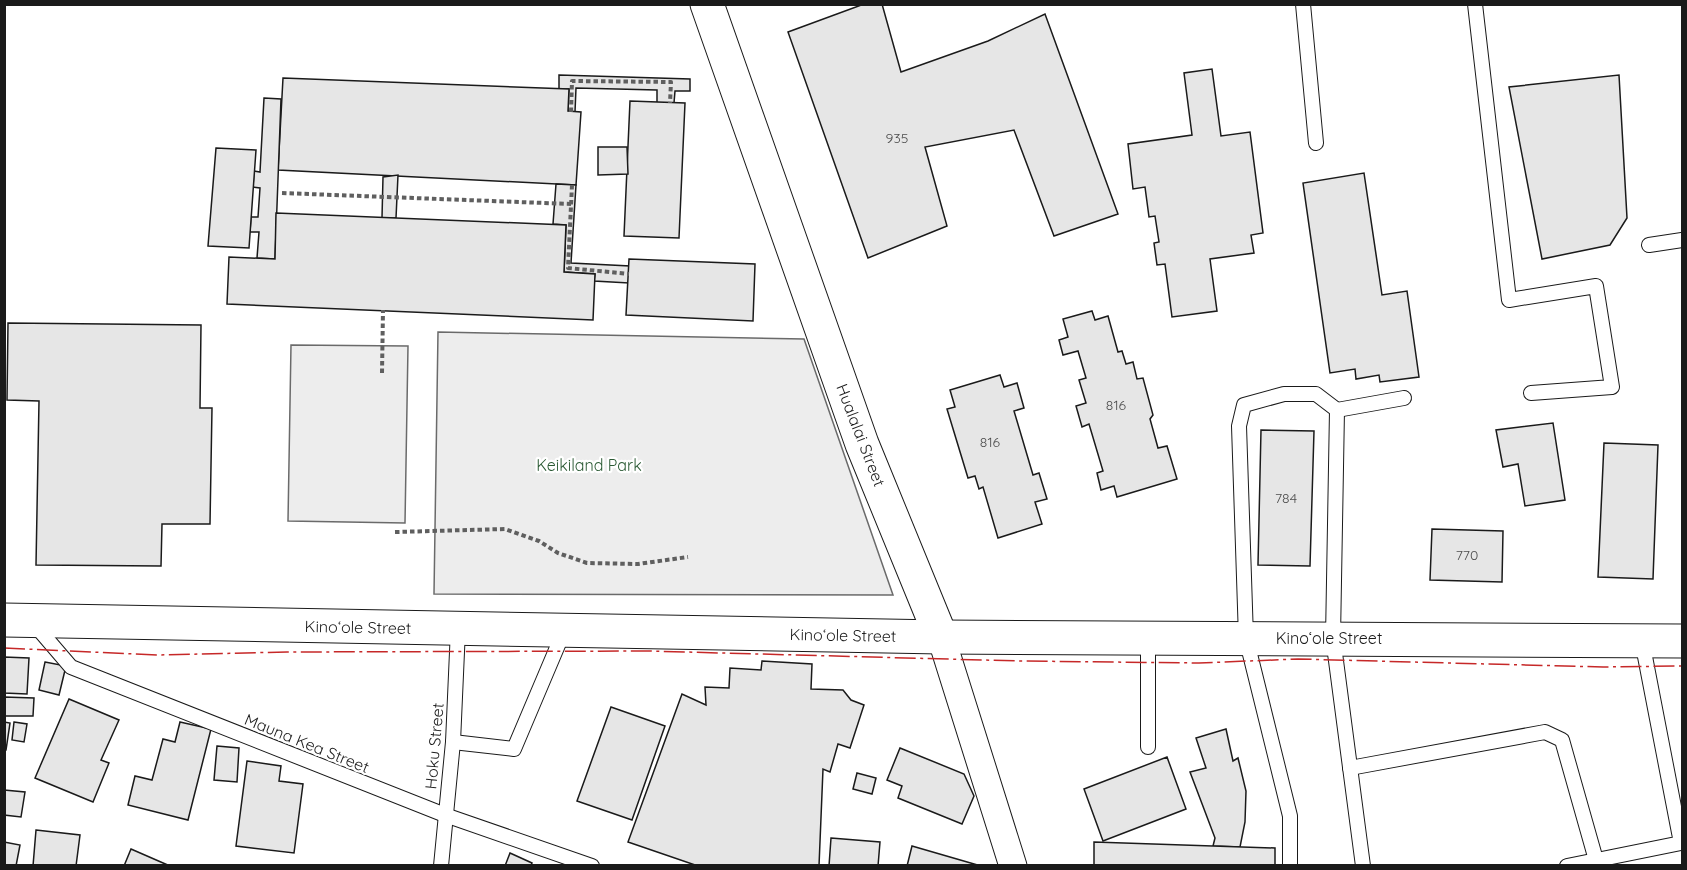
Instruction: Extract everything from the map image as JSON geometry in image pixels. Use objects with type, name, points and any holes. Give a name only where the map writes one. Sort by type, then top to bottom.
[{"type":"street","name":"Hualalai Street","points":[[707,4],[862,444],[941,637],[1013,866]]},
{"type":"street","name":"Kinoʻole Street","points":[[17,620],[941,637],[1683,641]]},
{"type":"lane","points":[[1303,4],[1316,143]]},
{"type":"lane","points":[[1475,4],[1509,300],[1596,286],[1612,387],[1532,393]]},
{"type":"lane","points":[[1649,245],[1683,240]]},
{"type":"lane","points":[[1290,866],[1290,816],[1246,638],[1239,426],[1244,405],[1284,394],[1316,394],[1337,410],[1404,398]]},
{"type":"lane","points":[[1337,410],[1333,638],[1363,866]]},
{"type":"lane","name":"Mauna Kea Street","points":[[17,620],[71,667],[445,815],[592,866]]},
{"type":"lane","name":"Hoku Street","points":[[441,866],[453,742],[458,629]]},
{"type":"lane","points":[[453,742],[514,749],[564,631]]},
{"type":"lane","points":[[1148,638],[1148,747]]},
{"type":"lane","points":[[1567,866],[1682,845],[1642,640]]},
{"type":"lane","points":[[1350,768],[1545,732],[1562,740],[1596,860]]},
{"type":"path","points":[[571,112],[572,81],[670,82],[670,103]]},
{"type":"path","points":[[572,185],[568,268],[629,274]]},
{"type":"path","points":[[282,193],[571,204]]},
{"type":"path","points":[[382,373],[384,310]]},
{"type":"path","points":[[394,532],[505,529],[530,537],[558,553],[587,563],[638,564],[688,557]]},
{"type":"shaded area","name":"Keikiland Park","points":[[438,332],[804,339],[893,595],[434,594]]},
{"type":"shaded area","points":[[291,345],[408,346],[405,523],[288,521]]},
{"type":"building","points":[[864,4],[882,4],[901,72],[988,41],[1045,14],[1118,214],[1054,236],[1014,130],[925,147],[947,226],[868,258],[788,32]]},
{"type":"building","points":[[1212,69],[1221,136],[1250,132],[1263,233],[1251,235],[1254,253],[1210,259],[1217,311],[1172,317],[1165,264],[1157,265],[1154,243],[1159,242],[1155,216],[1149,217],[1145,187],[1133,189],[1128,144],[1192,135],[1184,73]]},
{"type":"building","points":[[559,75],[690,79],[690,91],[675,91],[674,103],[657,103],[657,90],[576,88],[575,112],[568,111],[569,89],[559,89]]},
{"type":"building","points":[[1619,75],[1627,218],[1610,245],[1542,259],[1509,87]]},
{"type":"building","points":[[283,78],[569,89],[568,111],[581,112],[576,185],[278,170]]},
{"type":"building","points":[[264,98],[281,99],[275,259],[257,258],[259,232],[250,232],[251,217],[258,217],[260,188],[253,187],[254,171],[260,172]]},
{"type":"building","points":[[630,101],[685,103],[679,238],[624,236]]},
{"type":"building","points":[[598,147],[627,147],[628,174],[598,175]]},
{"type":"building","points":[[216,148],[256,150],[249,248],[208,246]]},
{"type":"building","points":[[1364,173],[1382,295],[1407,291],[1419,377],[1380,382],[1379,375],[1356,379],[1355,369],[1330,373],[1303,183]]},
{"type":"building","points":[[398,175],[396,218],[382,218],[383,177]]},
{"type":"building","points":[[556,184],[576,185],[571,263],[630,266],[629,283],[594,281],[595,274],[564,272],[566,225],[553,224]]},
{"type":"building","points":[[276,213],[566,225],[564,272],[595,274],[593,320],[227,304],[229,257],[275,259]]},
{"type":"building","points":[[629,259],[755,264],[753,321],[626,315]]},
{"type":"building","points":[[1092,311],[1095,320],[1108,316],[1118,352],[1122,351],[1126,364],[1133,362],[1137,379],[1143,378],[1153,415],[1150,419],[1158,448],[1167,446],[1177,479],[1117,497],[1114,486],[1101,490],[1097,473],[1103,471],[1089,424],[1082,427],[1076,406],[1086,403],[1079,380],[1086,378],[1078,351],[1063,355],[1059,340],[1068,337],[1063,319]]},
{"type":"building","points":[[8,323],[201,325],[200,408],[212,408],[210,524],[162,524],[161,566],[36,565],[39,401],[7,400]]},
{"type":"building","points":[[1000,375],[1004,387],[1017,383],[1024,408],[1014,411],[1033,475],[1039,473],[1047,499],[1035,502],[1042,524],[998,538],[983,487],[979,489],[975,476],[968,478],[947,409],[955,407],[950,390]]},
{"type":"building","points":[[1553,423],[1565,500],[1525,506],[1518,464],[1503,467],[1496,430]]},
{"type":"building","points":[[1261,430],[1314,431],[1310,566],[1258,565]]},
{"type":"building","points":[[1604,443],[1658,445],[1653,579],[1598,577]]},
{"type":"building","points":[[1432,529],[1503,531],[1502,582],[1430,580]]},
{"type":"building","points":[[4,657],[29,658],[27,694],[4,693]]},
{"type":"building","points":[[762,661],[812,664],[811,689],[843,690],[851,700],[864,705],[850,748],[838,744],[830,772],[823,769],[819,866],[698,866],[628,842],[682,694],[706,705],[705,687],[729,688],[730,668],[761,670]]},
{"type":"building","points":[[45,662],[66,666],[59,695],[39,690]]},
{"type":"building","points":[[4,697],[34,698],[33,716],[4,716]]},
{"type":"building","points":[[69,699],[119,720],[101,760],[109,763],[93,802],[35,778]]},
{"type":"building","points":[[611,707],[665,726],[632,820],[577,801]]},
{"type":"building","points":[[4,722],[10,723],[6,750],[4,750]]},
{"type":"building","points":[[14,722],[27,724],[24,742],[12,740]]},
{"type":"building","points":[[180,722],[211,729],[188,820],[128,805],[135,776],[152,780],[163,739],[175,742]]},
{"type":"building","points":[[1226,729],[1233,761],[1238,758],[1246,791],[1245,822],[1240,847],[1213,846],[1215,838],[1190,772],[1206,768],[1196,738]]},
{"type":"building","points":[[217,746],[239,748],[237,782],[214,780]]},
{"type":"building","points":[[900,748],[964,774],[974,796],[962,824],[898,798],[902,786],[887,780]]},
{"type":"building","points":[[1167,757],[1186,809],[1103,841],[1084,789]]},
{"type":"building","points":[[247,761],[281,766],[279,781],[303,784],[294,853],[236,846]]},
{"type":"building","points":[[857,773],[876,778],[872,794],[853,789]]},
{"type":"building","points":[[4,790],[25,792],[21,817],[4,815]]},
{"type":"building","points":[[36,830],[80,835],[76,866],[33,866]]},
{"type":"building","points":[[831,838],[880,842],[878,866],[829,866]]},
{"type":"building","points":[[4,842],[20,845],[16,866],[4,866]]},
{"type":"building","points":[[1094,842],[1275,848],[1275,866],[1094,866]]},
{"type":"building","points":[[912,846],[981,866],[907,866]]},
{"type":"building","points":[[131,849],[170,866],[124,866]]},
{"type":"building","points":[[510,853],[532,863],[531,866],[505,866]]},
{"type":"power","points":[[4,648],[157,655],[287,652],[648,651],[1020,661],[1199,663],[1298,659],[1603,667],[1682,666]]}]
